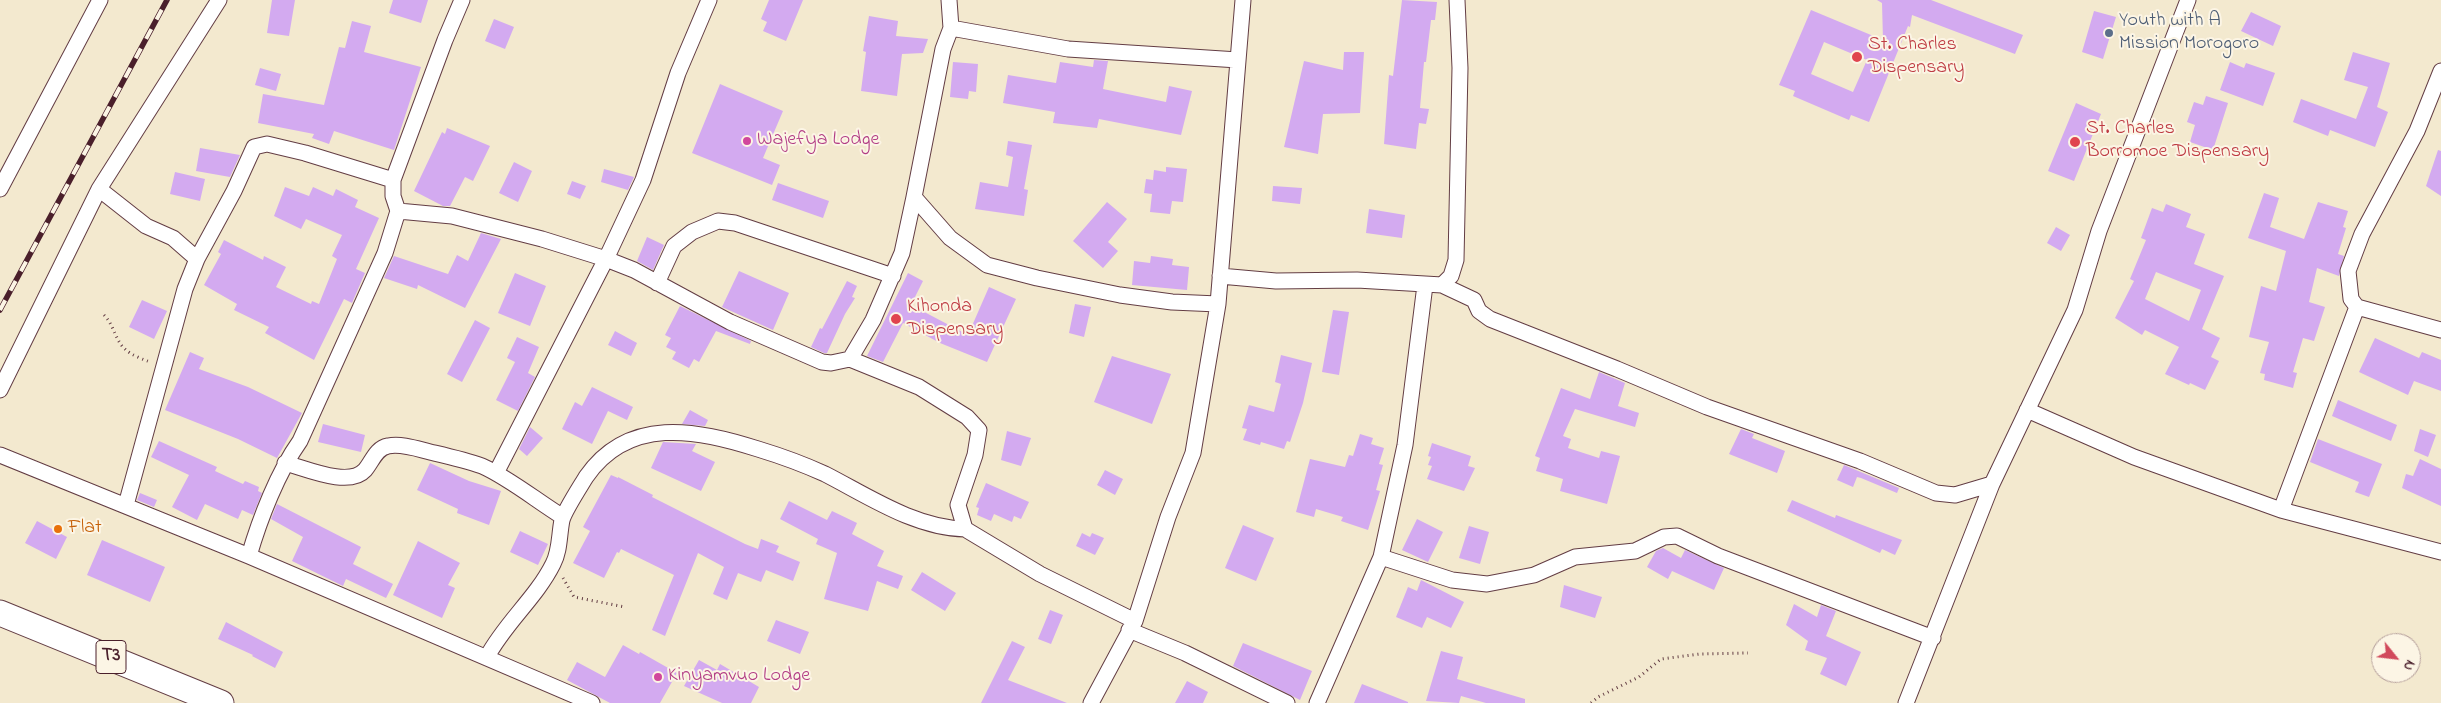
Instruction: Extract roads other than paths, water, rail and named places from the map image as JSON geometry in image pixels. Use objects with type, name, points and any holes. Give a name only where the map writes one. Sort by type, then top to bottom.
[{"type":"highway","name":"T3","points":[[0,613],[222,703]]},
{"type":"street","points":[[0,189],[100,0]]},
{"type":"street","points":[[0,390],[99,189],[219,0]]},
{"type":"street","points":[[250,556],[255,536],[284,463],[300,440],[385,253],[398,212],[393,196],[392,180],[462,0]]},
{"type":"street","points":[[496,473],[606,260],[643,180],[678,73],[709,0]]},
{"type":"street","points":[[850,359],[873,320],[902,253],[943,50],[951,28],[949,0]]},
{"type":"street","points":[[1090,703],[1132,626],[1168,517],[1193,453],[1218,304],[1243,0]]},
{"type":"street","points":[[1442,285],[1451,276],[1456,260],[1460,68],[1456,0]]},
{"type":"street","points":[[1906,703],[1992,484],[2075,310],[2099,231],[2188,0]]},
{"type":"street","points":[[951,28],[1068,49],[1238,60]]},
{"type":"street","points":[[2441,71],[2417,131],[2362,234],[2348,271],[2351,299],[2357,307],[2441,330]]},
{"type":"street","points":[[126,504],[185,289],[197,259],[234,191],[254,147],[267,144],[305,152],[392,180]]},
{"type":"street","points":[[99,189],[146,226],[173,238],[197,259]]},
{"type":"street","points":[[914,197],[950,238],[987,265],[1120,295],[1172,302],[1218,304]]},
{"type":"street","points":[[398,212],[452,216],[542,239],[606,260],[634,270],[730,322],[822,362],[831,363],[850,359],[918,387],[967,417],[979,430],[975,455],[958,505],[965,529]]},
{"type":"street","points":[[657,283],[674,246],[692,232],[718,221],[735,222],[893,276]]},
{"type":"street","points":[[1220,276],[1276,281],[1357,280],[1442,285],[1474,300],[1479,311],[1490,320],[1617,368],[1707,407],[1860,461],[1936,493],[1955,495],[1992,484]]},
{"type":"street","points":[[1317,703],[1381,557],[1405,445],[1425,285]]},
{"type":"street","points":[[2281,510],[2357,307]]},
{"type":"street","points":[[2027,410],[2126,454],[2281,510],[2441,552]]},
{"type":"street","points":[[487,657],[493,645],[537,589],[554,562],[563,517],[586,477],[599,461],[613,451],[646,434],[669,431],[720,437],[772,453],[799,462],[879,502],[921,520],[947,528],[965,529],[1132,626],[1287,703]]},
{"type":"street","points":[[284,463],[339,478],[350,478],[364,471],[378,451],[385,446],[393,445],[467,461],[496,473],[563,517]]},
{"type":"street","points":[[0,454],[250,556],[592,703]]},
{"type":"street","points":[[1381,557],[1452,580],[1487,584],[1534,575],[1575,557],[1635,551],[1664,537],[1677,536],[1718,556],[1933,638]]},
{"type":"railway","points":[[0,310],[167,0]]},
{"type":"place","name":"Youth with A Mission Morogoro","points":[[2109,33]]},
{"type":"place","name":"St. Charles Dispensary","points":[[1857,57]]},
{"type":"place","name":"Wajefya Lodge","points":[[747,141]]},
{"type":"place","name":"St. Charles Borromoe Dispensary","points":[[2075,142]]},
{"type":"place","name":"Kihonda Dispensary","points":[[896,319]]},
{"type":"place","name":"Flat","points":[[58,529]]},
{"type":"place","name":"Kinyamvuo Lodge","points":[[658,677]]}]
